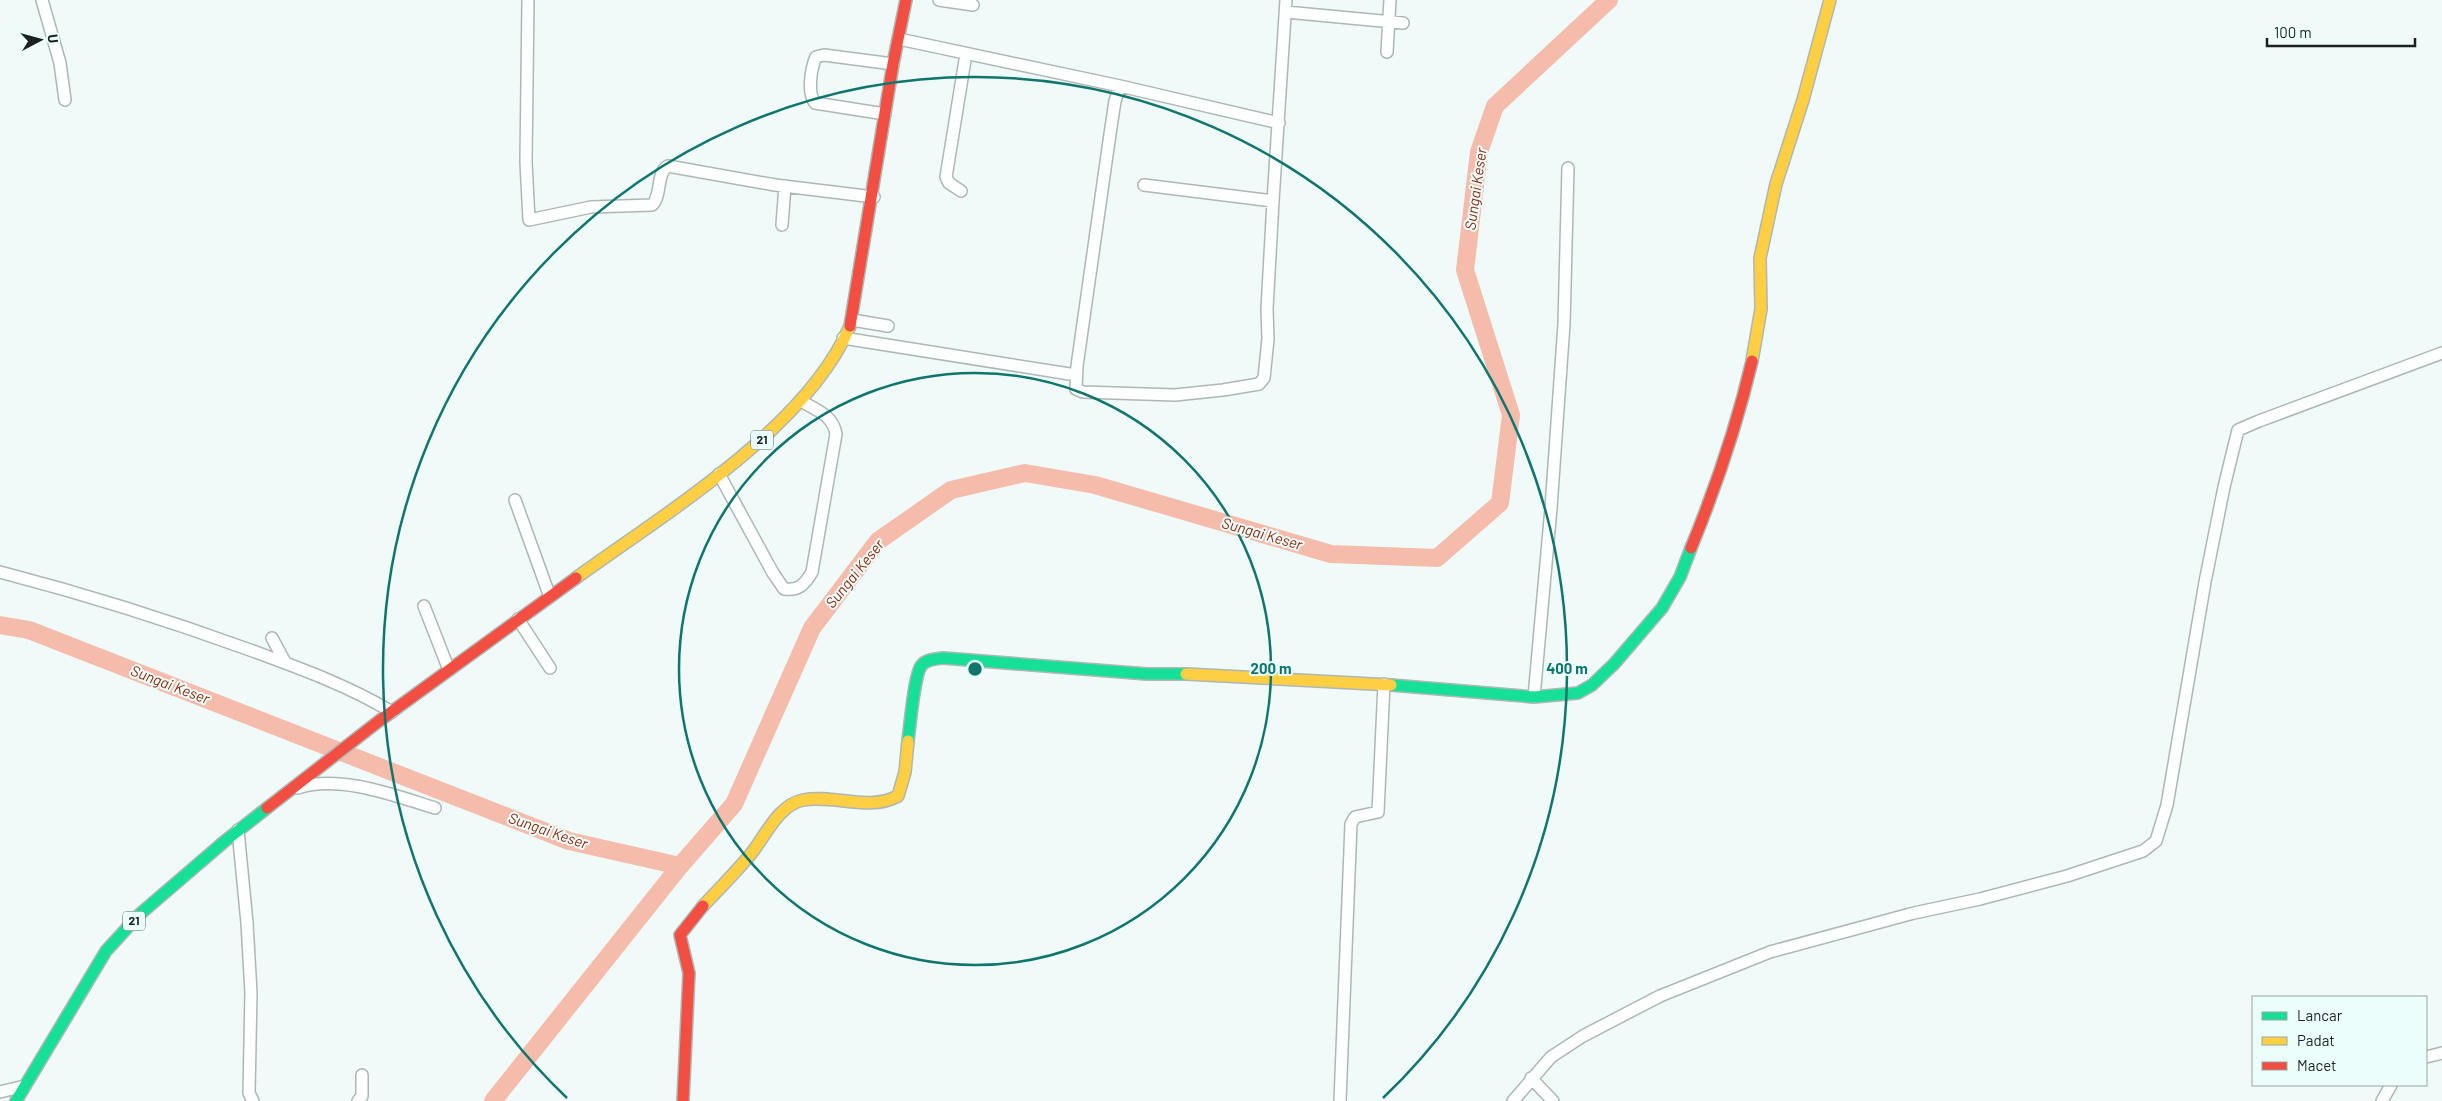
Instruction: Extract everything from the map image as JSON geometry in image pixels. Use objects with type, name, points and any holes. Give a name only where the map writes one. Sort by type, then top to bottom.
[{"type":"main road","name":"21","points":[[16,1101],[106,951],[140,914],[238,830],[379,721],[720,474],[766,437],[814,385],[852,320],[874,197],[893,64],[906,0]]},
{"type":"main road","points":[[682,1101],[690,973],[680,935],[750,855],[784,811],[795,802],[809,800],[844,802],[885,801],[892,800],[898,796],[904,772],[913,699],[921,666],[925,662],[943,658],[1147,674],[1209,674],[1384,684],[1534,697],[1578,693],[1592,685],[1614,664],[1662,608],[1680,577],[1694,544],[1738,419],[1760,322],[1760,258],[1776,184],[1803,100],[1830,0]]},
{"type":"street","points":[[42,0],[57,54],[65,100]]},
{"type":"street","points":[[528,0],[526,162],[529,220],[590,207],[652,205],[656,201],[662,171],[668,166],[786,186],[874,197]]},
{"type":"street","points":[[939,0],[973,5]]},
{"type":"street","points":[[1120,86],[1110,134],[1076,375],[1076,389],[1083,392],[1175,395],[1259,384],[1264,378],[1268,339],[1267,309],[1286,0]]},
{"type":"street","points":[[1387,52],[1390,0]]},
{"type":"street","points":[[1286,12],[1403,23]]},
{"type":"street","points":[[899,39],[1120,86],[1279,124]]},
{"type":"street","points":[[961,191],[949,183],[946,177],[966,54]]},
{"type":"street","points":[[885,114],[815,103],[810,95],[814,62],[816,57],[824,55],[893,64]]},
{"type":"street","points":[[1534,697],[1543,613],[1564,324],[1568,168]]},
{"type":"street","points":[[1144,185],[1273,201]]},
{"type":"street","points":[[782,225],[786,186]]},
{"type":"street","points":[[852,320],[888,326]]},
{"type":"street","points":[[843,338],[1076,375]]},
{"type":"street","points":[[1513,1101],[1551,1057],[1582,1036],[1660,996],[1770,952],[1905,915],[1980,899],[2047,881],[2143,851],[2156,841],[2167,805],[2205,582],[2224,487],[2238,430],[2244,426],[2442,354]]},
{"type":"street","points":[[720,474],[772,573],[784,589],[801,588],[812,572],[836,434],[835,426],[828,417],[801,401]]},
{"type":"street","points":[[515,500],[550,597]]},
{"type":"street","points":[[0,572],[186,626],[285,662],[362,694],[392,712]]},
{"type":"street","points":[[424,606],[449,670]]},
{"type":"street","points":[[518,620],[550,668]]},
{"type":"street","points":[[272,638],[285,662]]},
{"type":"street","points":[[1340,1101],[1351,824],[1355,816],[1378,812],[1384,684]]},
{"type":"street","points":[[285,793],[307,785],[328,784],[384,792],[435,808]]},
{"type":"street","points":[[238,830],[248,923],[251,993],[249,1093],[253,1101]]},
{"type":"street","points":[[2427,1057],[2442,1053]]},
{"type":"street","points":[[358,1101],[362,1096],[362,1075]]},
{"type":"street","points":[[1531,1078],[1553,1101]]},
{"type":"street","points":[[0,1092],[26,1086]]},
{"type":"street","points":[[2382,1101],[2390,1086]]},
{"type":"waterway","name":"Sungai Keser","points":[[0,625],[29,630],[569,841],[680,866],[734,804],[812,628],[878,541],[951,490],[1025,473],[1095,485],[1331,554],[1437,558],[1500,503],[1511,415],[1465,270],[1479,152],[1495,106],[1609,0]]},
{"type":"waterway","points":[[493,1101],[680,866]]},
{"type":"traffic: fast","points":[[1391,685],[1534,697],[1578,693],[1592,685],[1614,664],[1662,608],[1680,577],[1691,548]]},
{"type":"traffic: fast","points":[[908,741],[914,691],[919,672],[921,666],[931,660],[943,658],[1147,674],[1186,674]]},
{"type":"traffic: fast","points":[[16,1101],[106,951],[140,914],[225,841],[267,808]]},
{"type":"traffic: slow","points":[[1752,361],[1761,309],[1760,258],[1776,184],[1803,100],[1830,0]]},
{"type":"traffic: slow","points":[[576,578],[690,497],[768,434],[801,399],[829,363],[850,326]]},
{"type":"traffic: slow","points":[[1186,674],[1391,685]]},
{"type":"traffic: slow","points":[[703,906],[750,855],[779,815],[794,803],[815,799],[875,803],[887,801],[898,796],[905,772],[908,741]]},
{"type":"traffic: jam","points":[[850,326],[893,64],[906,0]]},
{"type":"traffic: jam","points":[[1691,548],[1725,456],[1740,409],[1752,361]]},
{"type":"traffic: jam","points":[[267,808],[379,721],[576,578]]},
{"type":"traffic: jam","points":[[683,1101],[689,973],[680,935],[703,906]]}]
